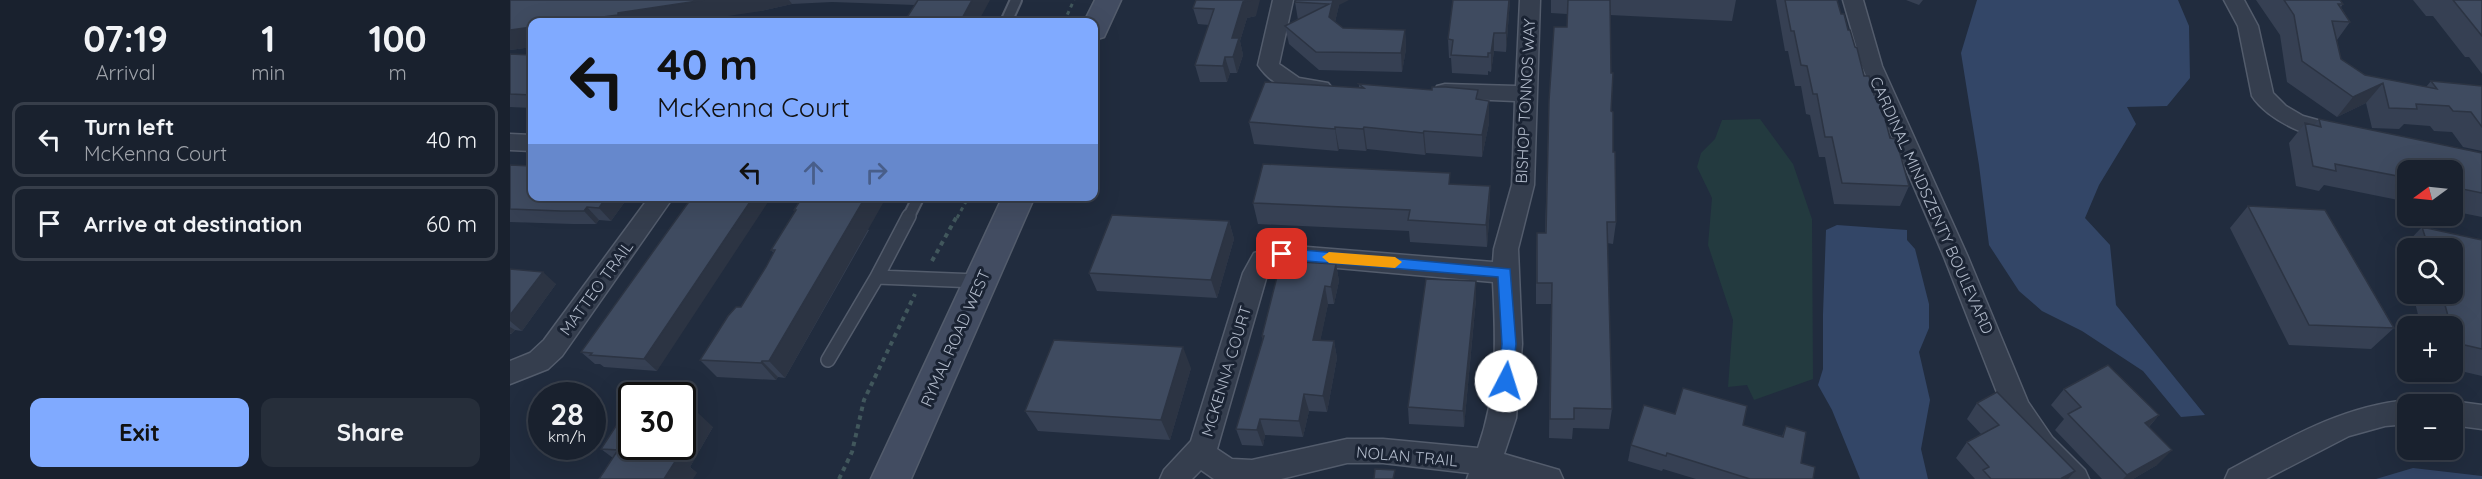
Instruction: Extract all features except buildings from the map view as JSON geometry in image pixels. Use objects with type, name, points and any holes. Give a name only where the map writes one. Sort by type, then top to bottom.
[{"type":"main road","points":[[1098,22],[1108,0]]},
{"type":"main road","name":"RYMAL ROAD WEST","points":[[891,479],[1017,201]]},
{"type":"street","points":[[1283,0],[1268,65],[1280,79],[1297,86],[1345,89]]},
{"type":"street","name":"BISHOP TONNOS WAY","points":[[1505,273],[1506,249],[1523,185],[1530,0]]},
{"type":"street","name":"CARDINAL MINDSZENTY BOULEVARD","points":[[1853,0],[1872,66],[1956,257],[2017,408],[2042,446],[2075,479]]},
{"type":"street","points":[[2234,0],[2248,26],[2263,96],[2278,111],[2296,122],[2351,135]]},
{"type":"street","points":[[1425,91],[1527,94]]},
{"type":"street","points":[[510,142],[528,143]]},
{"type":"street","name":"MATTEO TRAIL","points":[[516,371],[539,361],[553,348],[659,201]]},
{"type":"street","name":"MCKENNA COURT","points":[[1199,452],[1203,448],[1255,273],[1263,260],[1282,254],[1505,273]]},
{"type":"street","points":[[1483,470],[1502,418],[1509,344],[1505,273]]},
{"type":"street","points":[[2239,479],[2343,424],[2397,412]]},
{"type":"street","points":[[2463,414],[2482,417]]},
{"type":"street","name":"NOLAN TRAIL","points":[[1199,452],[1227,472],[1252,473],[1347,451],[1383,451],[1483,470],[1549,479]]},
{"type":"street","points":[[1174,479],[1199,452]]},
{"type":"lane","points":[[1008,18],[1016,0]]},
{"type":"lane","points":[[828,360],[878,277],[916,201]]},
{"type":"lane","points":[[878,277],[981,281]]},
{"type":"path","points":[[1066,18],[1074,0]]},
{"type":"path","points":[[839,479],[852,452],[864,400],[922,280],[966,201]]},
{"type":"green space","points":[[1760,119],[1793,164],[1812,219],[1813,379],[1754,400],[1747,385],[1728,387],[1733,320],[1708,245],[1712,198],[1697,167],[1701,153],[1715,139],[1722,120]]},
{"type":"water","points":[[1977,0],[2178,0],[2189,26],[2190,78],[2167,106],[2127,107],[2136,124],[2099,185],[2085,218],[2110,245],[2116,305],[2205,415],[2181,417],[2143,371],[2082,331],[2042,311],[2019,291],[1989,245],[1961,53]]},
{"type":"water","points":[[1837,225],[1907,230],[1907,240],[1915,249],[1929,304],[1929,328],[1919,352],[1930,400],[1921,449],[1928,479],[1860,479],[1832,410],[1818,385],[1823,369],[1826,230]]},
{"type":"water","points":[[2413,468],[2482,476],[2482,479],[2376,479]]},
{"type":"slow traffic","points":[[1329,257],[1395,262]]},
{"type":"route","points":[[1282,254],[1505,273],[1509,344],[1506,381]]}]
